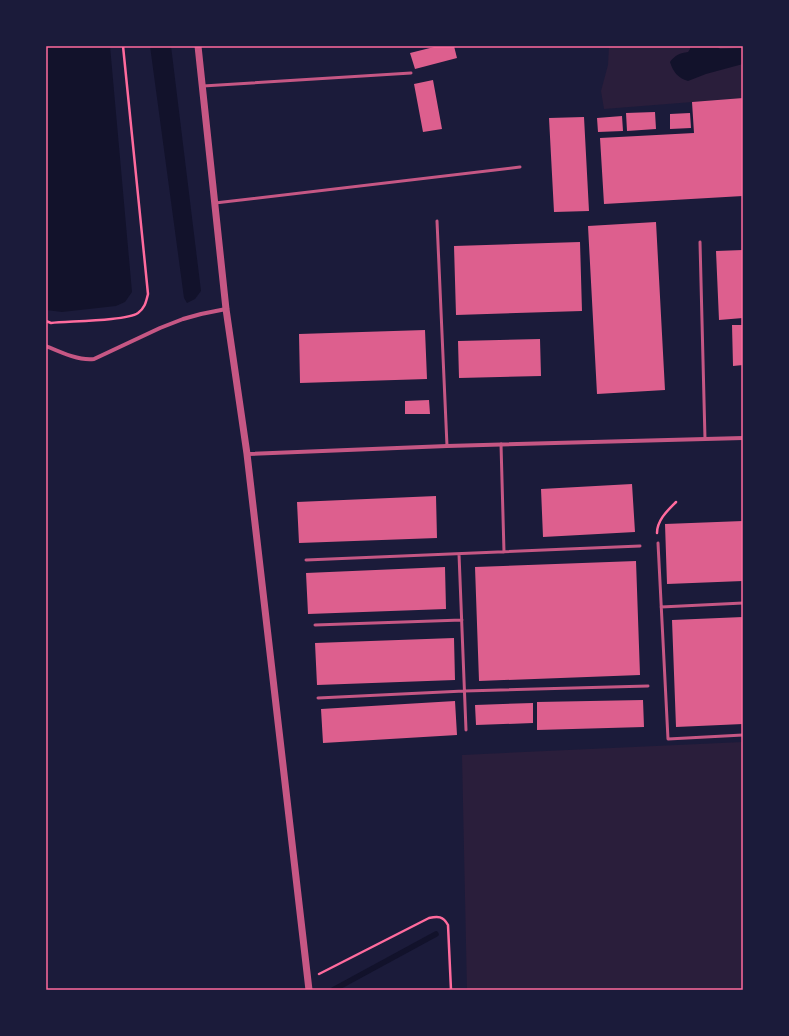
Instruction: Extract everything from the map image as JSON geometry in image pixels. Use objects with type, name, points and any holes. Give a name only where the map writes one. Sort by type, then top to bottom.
[{"type":"street","points":[[198,46],[226,309],[247,454],[309,990]]},
{"type":"street","points":[[46,346],[79,358],[88,360],[94,359],[160,328],[183,319],[226,309]]},
{"type":"street","points":[[247,454],[501,444],[743,438]]},
{"type":"lane","points":[[203,86],[411,73]]},
{"type":"lane","points":[[215,203],[520,167]]},
{"type":"lane","points":[[437,221],[447,446]]},
{"type":"lane","points":[[700,242],[705,439]]},
{"type":"lane","points":[[501,444],[504,552]]},
{"type":"lane","points":[[658,544],[668,739],[743,735]]},
{"type":"lane","points":[[306,560],[640,546]]},
{"type":"lane","points":[[459,554],[466,730]]},
{"type":"lane","points":[[661,607],[743,603]]},
{"type":"lane","points":[[314,625],[462,620]]},
{"type":"lane","points":[[318,698],[464,691],[648,686]]},
{"type":"path","points":[[46,321],[121,318],[138,314],[145,306],[148,294],[123,46]]},
{"type":"path","points":[[658,544],[657,528],[663,515],[676,502]]},
{"type":"path","points":[[308,980],[429,918],[438,916],[444,919],[448,925],[451,990]]},
{"type":"shaded area","points":[[46,46],[110,46],[132,292],[125,302],[116,306],[62,312],[46,310]]},
{"type":"shaded area","points":[[150,46],[171,46],[201,291],[195,299],[187,303],[184,298]]},
{"type":"shaded area","points":[[609,46],[743,46],[743,98],[604,109],[601,91],[608,65]]},
{"type":"shaded area","points":[[690,46],[717,46],[720,49],[743,48],[743,64],[706,74],[688,81],[676,74],[670,62],[678,55],[688,52]]},
{"type":"shaded area","points":[[743,742],[743,990],[467,990],[462,755]]},
{"type":"building","points":[[438,46],[454,46],[457,58],[415,69],[410,53]]},
{"type":"building","points":[[433,80],[442,129],[423,132],[414,84]]},
{"type":"building","points":[[743,98],[743,196],[604,204],[600,138],[694,133],[692,102]]},
{"type":"building","points":[[655,112],[656,129],[627,131],[626,113]]},
{"type":"building","points":[[690,113],[691,128],[670,129],[670,114]]},
{"type":"building","points":[[622,116],[623,131],[598,132],[597,118]]},
{"type":"building","points":[[584,117],[589,211],[554,212],[549,118]]},
{"type":"building","points":[[656,222],[665,390],[597,394],[588,226]]},
{"type":"building","points":[[580,242],[582,311],[456,315],[454,246]]},
{"type":"building","points":[[743,250],[743,318],[719,320],[716,251]]},
{"type":"building","points":[[732,325],[743,325],[743,365],[733,366]]},
{"type":"building","points":[[425,330],[427,379],[300,383],[299,334]]},
{"type":"building","points":[[540,339],[541,376],[459,378],[458,341]]},
{"type":"building","points":[[429,400],[430,414],[405,414],[405,401]]},
{"type":"building","points":[[632,484],[635,532],[543,537],[541,489]]},
{"type":"building","points":[[436,496],[437,538],[299,543],[297,502]]},
{"type":"building","points":[[743,521],[743,581],[667,584],[665,524]]},
{"type":"building","points":[[636,561],[640,675],[479,681],[475,567]]},
{"type":"building","points":[[445,567],[446,609],[308,614],[306,573]]},
{"type":"building","points":[[743,617],[743,724],[676,727],[672,620]]},
{"type":"building","points":[[454,638],[455,680],[317,685],[315,643]]},
{"type":"building","points":[[643,700],[644,727],[537,730],[537,702]]},
{"type":"building","points":[[455,701],[457,735],[323,743],[321,709]]},
{"type":"building","points":[[533,703],[533,723],[476,725],[475,705]]},
{"type":"waterway","points":[[333,990],[436,934]]}]
